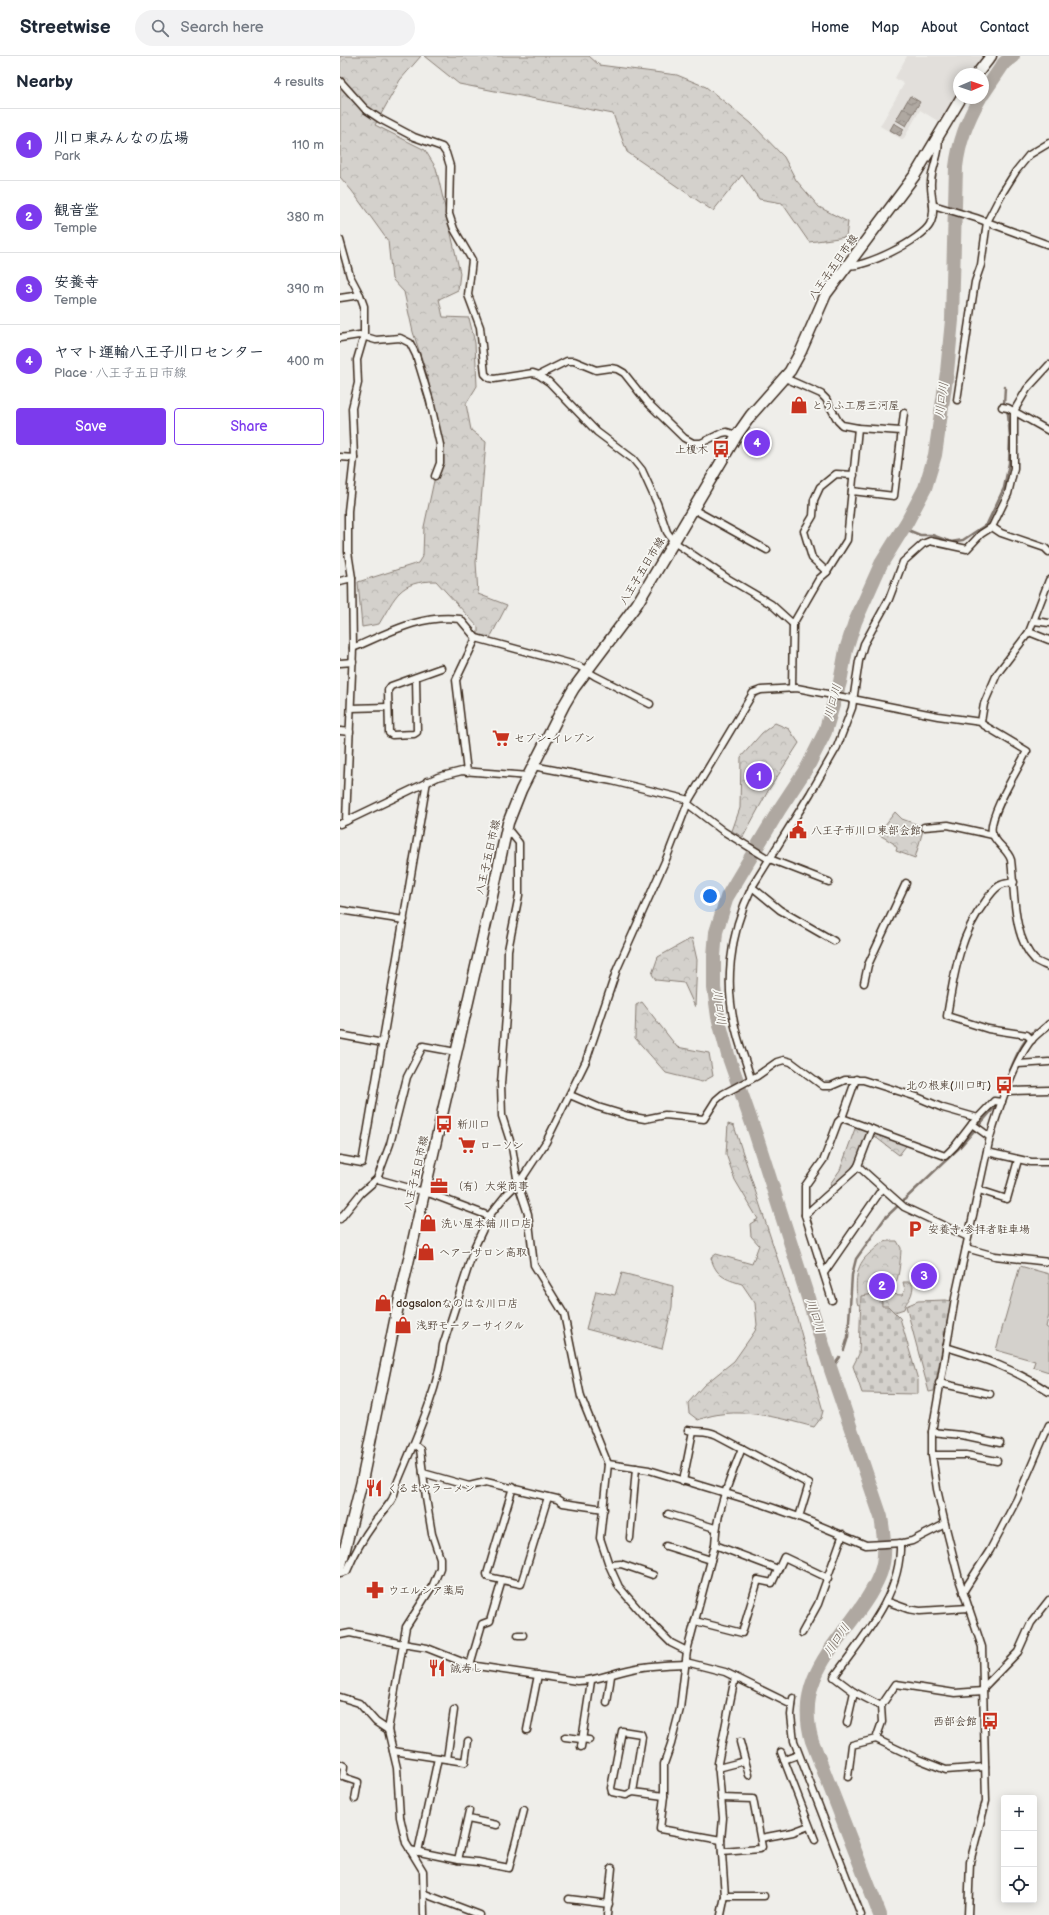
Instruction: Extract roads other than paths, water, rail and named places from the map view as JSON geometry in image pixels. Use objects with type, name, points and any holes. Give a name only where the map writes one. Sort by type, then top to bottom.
[{"type":"main road","points":[[982,68],[991,56]]},
{"type":"main road","name":"八王子五日市線","points":[[340,1569],[362,1481],[392,1333],[505,832],[512,812],[570,695],[587,670],[633,611],[737,435],[751,415],[785,378],[801,351],[821,302],[846,265],[915,175],[957,104]]},
{"type":"street","points":[[340,81],[365,109],[380,119],[414,137],[442,147],[446,153],[450,166],[449,214],[454,229],[472,260],[468,296],[480,326],[485,374],[489,378],[494,379],[523,373],[540,375],[567,361],[574,360],[596,370],[610,368],[616,369],[624,373],[648,402],[684,438],[693,442],[701,443],[722,433],[727,432],[737,435]]},
{"type":"street","points":[[846,265],[854,267],[861,265],[917,237],[930,225],[933,205],[931,181],[940,148],[938,137]]},
{"type":"street","points":[[957,400],[975,282],[981,265],[988,222],[1001,195],[1016,171],[1029,155],[1049,143]]},
{"type":"street","points":[[933,205],[988,222],[1049,245]]},
{"type":"street","points":[[340,240],[350,276],[364,306],[364,336],[357,360],[358,383],[352,408],[354,458],[348,511],[348,552],[352,578],[353,662],[350,732],[343,823]]},
{"type":"street","points":[[340,298],[360,295]]},
{"type":"street","points":[[340,338],[364,336],[376,340],[400,338],[410,344],[416,355],[430,401],[440,445],[440,463],[435,476]]},
{"type":"street","points":[[750,1079],[734,1023],[729,979],[732,953],[745,901],[768,859],[832,758],[852,708],[850,699],[864,644],[889,599],[901,566],[906,558],[930,541],[967,549],[981,534],[992,527],[1008,494],[1014,468],[1008,409],[1049,365]]},
{"type":"street","points":[[540,375],[564,396],[597,432],[633,459],[649,483],[667,532],[674,542],[727,578],[771,604],[793,624]]},
{"type":"street","points":[[785,378],[821,394],[830,404],[838,421],[842,425],[858,428],[901,431]]},
{"type":"street","points":[[1008,409],[1049,431]]},
{"type":"street","points":[[852,491],[894,496],[904,413]]},
{"type":"street","points":[[792,688],[793,624],[819,579],[827,572],[847,540],[858,428]]},
{"type":"street","points":[[340,457],[354,458]]},
{"type":"street","points":[[827,572],[812,558],[804,531],[814,516],[814,500],[820,487],[836,474],[854,475]]},
{"type":"street","points":[[693,509],[767,550]]},
{"type":"street","points":[[992,527],[1002,533],[1044,548],[1049,552]]},
{"type":"street","points":[[340,581],[352,578]]},
{"type":"street","points":[[981,722],[984,704],[997,674],[1029,632],[1049,580]]},
{"type":"street","points":[[353,648],[410,623],[428,619],[460,619],[476,638],[579,666],[650,704]]},
{"type":"street","points":[[1034,621],[1049,623]]},
{"type":"street","points":[[1029,632],[1049,640]]},
{"type":"street","points":[[467,772],[456,680],[476,638]]},
{"type":"street","points":[[340,663],[353,662]]},
{"type":"street","points":[[416,677],[417,732],[414,734],[392,735],[389,733],[388,690],[391,686],[416,677],[441,668]]},
{"type":"street","points":[[340,1573],[347,1571],[358,1548],[374,1523],[392,1500],[397,1482],[414,1445],[442,1359],[444,1345],[475,1246],[488,1216],[505,1196],[518,1184],[546,1142],[570,1096],[588,1054],[617,969],[668,857],[688,802],[754,693],[792,688],[938,716],[981,722],[1027,751],[999,804],[991,827],[993,835],[1010,855],[1018,928],[1022,940],[1036,961],[1049,967]]},
{"type":"street","points":[[351,708],[388,707]]},
{"type":"street","points":[[340,731],[350,732]]},
{"type":"street","points":[[534,766],[626,784],[688,802],[723,831],[768,859],[829,882]]},
{"type":"street","points":[[343,823],[427,781],[448,774],[467,772],[529,776]]},
{"type":"street","points":[[340,1160],[362,1163],[427,781]]},
{"type":"street","points":[[924,827],[948,826],[993,835]]},
{"type":"street","points":[[505,832],[511,834],[519,843],[519,895],[508,950],[507,1002],[501,1084],[502,1116],[512,1147],[518,1184],[528,1214],[534,1265],[564,1314],[581,1397],[586,1413],[608,1464],[600,1538],[609,1565],[619,1587],[642,1615],[671,1643],[687,1651]]},
{"type":"street","points":[[1014,882],[1000,885],[993,891],[975,914],[965,934],[957,961],[946,1016],[988,1029],[1030,1037]]},
{"type":"street","points":[[864,983],[870,960],[906,883]]},
{"type":"street","points":[[752,887],[780,910],[834,941]]},
{"type":"street","points":[[340,910],[404,920]]},
{"type":"street","points":[[968,1915],[970,1862],[986,1802],[981,1643],[964,1592],[945,1524],[932,1455],[932,1432],[946,1347],[990,1137],[1002,1102],[1030,1037],[1049,1024]]},
{"type":"street","points":[[340,1035],[383,1043]]},
{"type":"street","points":[[340,1219],[342,1213],[377,1179],[390,1144],[407,1077],[423,1046],[456,1052]]},
{"type":"street","points":[[570,1096],[598,1107],[628,1116],[645,1119],[665,1115],[704,1119],[716,1100],[726,1092],[777,1062],[784,1060],[791,1062],[822,1086],[830,1086],[845,1080],[856,1079],[917,1097],[943,1108],[978,1118]]},
{"type":"street","points":[[1018,1064],[1049,1062]]},
{"type":"street","points":[[832,1300],[805,1215],[806,1186],[824,1159],[838,1122],[842,1118],[856,1079]]},
{"type":"street","points":[[1007,1091],[1049,1090]]},
{"type":"street","points":[[842,1118],[945,1156],[974,1126],[978,1118],[994,1101],[1002,1102]]},
{"type":"street","points":[[974,1126],[990,1137]]},
{"type":"street","points":[[805,1215],[827,1197],[858,1166],[872,1129]]},
{"type":"street","points":[[986,1152],[1018,1160],[1049,1162]]},
{"type":"street","points":[[979,1190],[1007,1199],[1018,1160]]},
{"type":"street","points":[[858,1166],[901,1205],[968,1237]]},
{"type":"street","points":[[377,1179],[424,1192],[488,1216]]},
{"type":"street","points":[[824,1273],[882,1188]]},
{"type":"street","points":[[966,1248],[995,1256],[1049,1262]]},
{"type":"street","points":[[946,1347],[988,1359],[1027,1378],[1049,1392]]},
{"type":"street","points":[[939,1383],[990,1394]]},
{"type":"street","points":[[964,1592],[990,1550],[1017,1500],[1049,1425]]},
{"type":"street","points":[[683,1481],[690,1431],[706,1430],[809,1484],[799,1517]]},
{"type":"street","points":[[932,1432],[962,1435],[1000,1443]]},
{"type":"street","points":[[414,1445],[420,1449],[432,1534],[440,1558],[440,1568],[434,1585],[406,1627],[388,1730],[397,1768],[400,1817],[406,1843],[423,1871],[425,1894],[424,1915]]},
{"type":"street","points":[[721,1840],[660,1829],[664,1796],[663,1769],[680,1709],[687,1651],[715,1545],[715,1528],[724,1494],[742,1448]]},
{"type":"street","points":[[932,1455],[966,1455],[997,1461]]},
{"type":"street","points":[[608,1464],[636,1468],[683,1481],[799,1517],[843,1534],[866,1545],[900,1543],[912,1540],[945,1524]]},
{"type":"street","points":[[630,1538],[636,1468]]},
{"type":"street","points":[[423,1472],[469,1486],[486,1482],[513,1487],[564,1503],[604,1509]]},
{"type":"street","points":[[513,1487],[487,1574],[488,1577],[521,1584],[548,1497]]},
{"type":"street","points":[[668,1514],[715,1528]]},
{"type":"street","points":[[802,1633],[818,1604],[843,1534]]},
{"type":"street","points":[[881,1706],[854,1692],[834,1677],[886,1601],[896,1577],[900,1543]]},
{"type":"street","points":[[715,1545],[778,1569]]},
{"type":"street","points":[[666,1546],[711,1560]]},
{"type":"street","points":[[695,1621],[742,1633],[758,1580],[772,1583],[784,1556],[828,1578]]},
{"type":"street","points":[[609,1565],[621,1564],[653,1575]]},
{"type":"street","points":[[470,1664],[482,1624],[490,1621],[502,1580]]},
{"type":"street","points":[[876,1739],[882,1722],[881,1706],[896,1684],[955,1693],[983,1689],[1018,1652],[1031,1623],[1049,1600]]},
{"type":"street","points":[[886,1601],[908,1609],[920,1611],[969,1608]]},
{"type":"street","points":[[340,1634],[350,1633],[432,1649],[470,1664],[577,1681],[591,1681],[642,1667],[685,1663],[735,1677],[792,1705]]},
{"type":"street","points":[[527,1730],[538,1675]]},
{"type":"street","points":[[607,1703],[611,1676]]},
{"type":"street","points":[[721,1915],[725,1896],[721,1840],[723,1818],[718,1762],[735,1677]]},
{"type":"street","points":[[581,1747],[591,1681]]},
{"type":"street","points":[[846,1723],[854,1692]]},
{"type":"street","points":[[340,1697],[359,1703],[376,1722],[388,1730]]},
{"type":"street","points":[[793,1698],[793,1736],[798,1754],[861,1915]]},
{"type":"street","points":[[447,1759],[454,1710]]},
{"type":"street","points":[[633,1792],[642,1737],[641,1734],[622,1731],[611,1788],[612,1792],[626,1794],[633,1792],[664,1796]]},
{"type":"street","points":[[565,1737],[589,1740]]},
{"type":"street","points":[[848,1777],[852,1745],[876,1739],[918,1759],[946,1770],[985,1767]]},
{"type":"street","points":[[393,1751],[465,1762],[468,1741]]},
{"type":"street","points":[[740,1742],[749,1775]]},
{"type":"street","points":[[781,1752],[815,1840]]},
{"type":"street","points":[[784,1760],[798,1754]]},
{"type":"street","points":[[418,1852],[438,1758]]},
{"type":"street","points":[[718,1768],[745,1761]]},
{"type":"street","points":[[340,1764],[344,1766],[343,1777],[358,1782],[355,1799]]},
{"type":"street","points":[[721,1798],[753,1800],[762,1846],[760,1849],[722,1852]]},
{"type":"street","points":[[410,1850],[458,1860],[509,1868],[524,1810]]},
{"type":"street","points":[[458,1860],[470,1811]]},
{"type":"street","points":[[468,1818],[497,1825]]},
{"type":"street","points":[[761,1838],[793,1832],[809,1826]]},
{"type":"street","points":[[608,1915],[612,1868]]},
{"type":"street","points":[[425,1894],[480,1915]]},
{"type":"street","points":[[725,1896],[764,1896]]},
{"type":"street","points":[[569,1898],[608,1904]]},
{"type":"water","points":[[910,96],[920,102],[906,126],[896,120]]},
{"type":"water","points":[[894,123],[904,129],[900,136],[890,130]]},
{"type":"waterway","name":"川口川","points":[[989,85],[1004,63],[1013,56]]},
{"type":"waterway","name":"川口川","points":[[880,1915],[812,1741],[808,1715],[810,1692],[818,1671],[829,1652],[869,1595],[880,1574],[884,1560],[884,1539],[881,1517],[831,1370],[756,1135],[728,1055],[718,1017],[714,988],[714,956],[716,932],[727,897],[779,810],[808,766],[825,732],[840,682],[846,650],[855,622],[881,564],[907,522],[925,488],[935,455],[947,372],[952,320],[956,167],[964,131],[977,104]]},
{"type":"waterway","points":[[903,528],[920,535],[932,535],[951,542],[963,540],[987,524],[1004,488],[1009,463],[1010,438],[1008,414],[1004,405],[1005,387]]},
{"type":"waterway","points":[[1005,1084],[1020,1049],[1035,1030]]},
{"type":"waterway","points":[[844,1350],[848,1337],[852,1275],[856,1259],[885,1218],[959,1148],[995,1107]]},
{"type":"waterway","points":[[831,1370],[840,1357]]},
{"type":"place","name":"とうふ工房三河屋","points":[[799,405]]},
{"type":"place","name":"ヤマト運輸八王子川口センター","points":[[757,443]]},
{"type":"place","name":"上榎木","points":[[721,449]]},
{"type":"place","name":"セブン-イレブン","points":[[501,738]]},
{"type":"place","name":"川口東みんなの広場","points":[[759,776]]},
{"type":"place","name":"八王子市川口東部会館","points":[[798,830]]},
{"type":"place","name":"北の根東(川口町)","points":[[1004,1085]]},
{"type":"place","name":"新川口","points":[[444,1124]]},
{"type":"place","name":"ローソン","points":[[467,1145]]},
{"type":"place","name":"（有）大栄商事","points":[[439,1186]]},
{"type":"place","name":"洗い屋本舗 川口店","points":[[428,1223]]},
{"type":"place","name":"安養寺 参拝者駐車場","points":[[915,1229]]},
{"type":"place","name":"ヘアーサロン高取","points":[[426,1252]]},
{"type":"place","name":"安養寺","points":[[924,1276]]},
{"type":"place","name":"観音堂","points":[[882,1286]]},
{"type":"place","name":"dogsalonなのはな川口店","points":[[383,1303]]},
{"type":"place","name":"浅野モーターサイクル","points":[[403,1325]]},
{"type":"place","name":"くるまやラーメン","points":[[374,1488]]},
{"type":"place","name":"ウエルシア薬局","points":[[375,1590]]},
{"type":"place","name":"誠寿し","points":[[437,1668]]},
{"type":"place","name":"西部会館","points":[[990,1721]]}]
